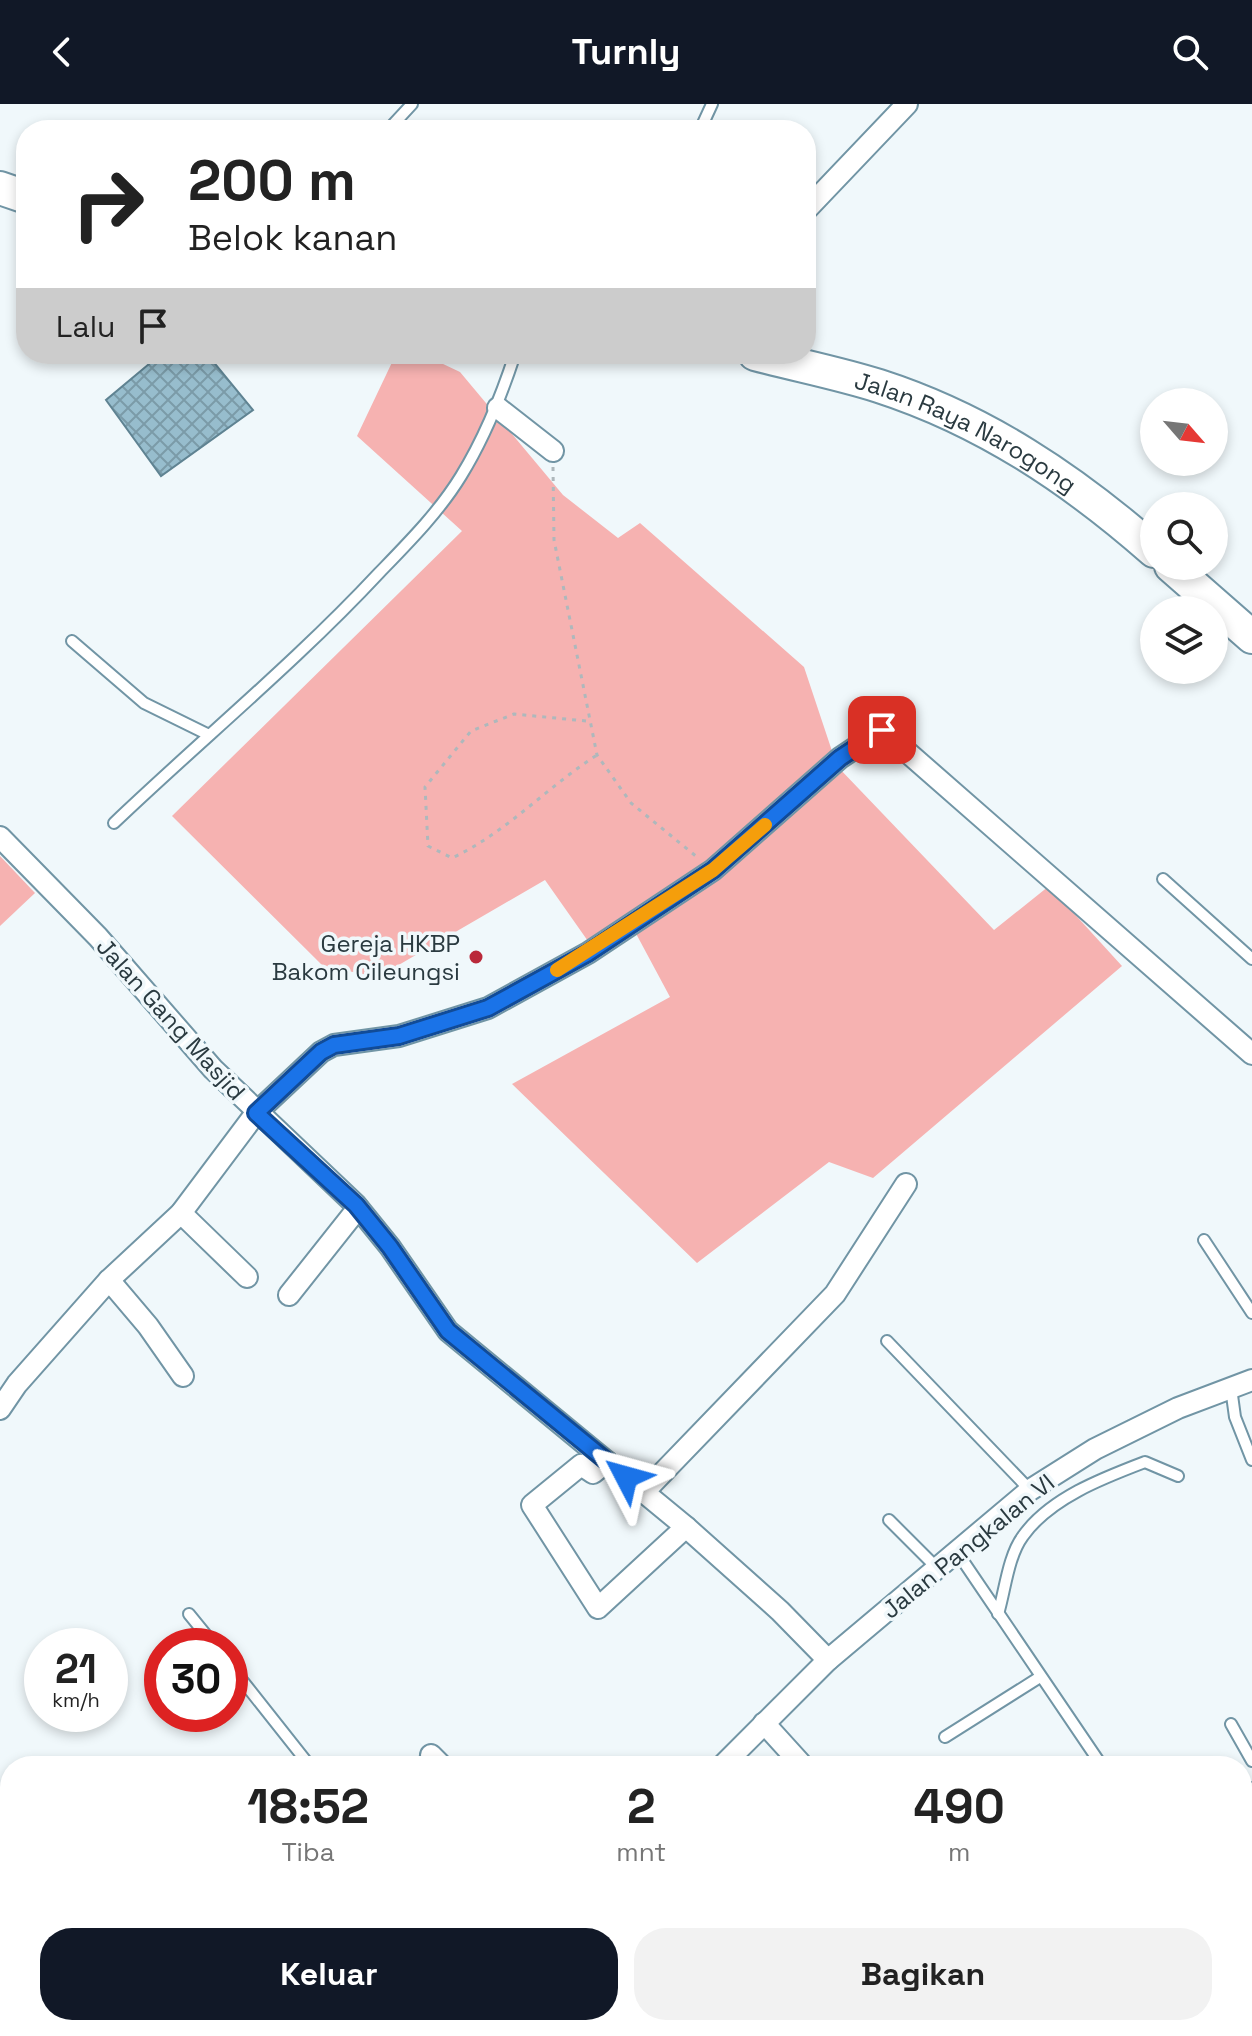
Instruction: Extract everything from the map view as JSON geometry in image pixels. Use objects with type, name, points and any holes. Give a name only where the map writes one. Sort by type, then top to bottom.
[{"type":"main road","name":"Jalan Raya Narogong","points":[[794,364],[879,386],[952,414],[1006,440],[1062,475],[1140,539]]},
{"type":"main road","points":[[1187,580],[1252,637]]},
{"type":"street","points":[[816,200],[907,104]]},
{"type":"street","points":[[498,408],[553,451]]},
{"type":"street","points":[[0,1409],[17,1384],[109,1280],[181,1213],[256,1113],[321,1052],[334,1045],[399,1036],[488,1008],[588,953],[713,870],[840,758],[882,730],[1252,1054]]},
{"type":"street","name":"Jalan Gang Masjid","points":[[0,837],[98,937],[213,1069],[358,1208],[390,1247],[448,1331],[686,1527],[780,1611],[828,1660]]},
{"type":"street","points":[[644,1492],[835,1294],[906,1184]]},
{"type":"street","points":[[289,1295],[358,1208]]},
{"type":"street","points":[[181,1213],[247,1277]]},
{"type":"street","points":[[109,1280],[148,1326],[183,1376]]},
{"type":"street","name":"Jalan Pangkalan VI","points":[[732,1756],[828,1660],[1030,1490],[1095,1449],[1178,1408],[1252,1380]]},
{"type":"street","points":[[607,1462],[593,1473],[581,1465],[532,1505],[598,1608],[686,1527]]},
{"type":"street","points":[[764,1723],[794,1756]]},
{"type":"lane","points":[[397,120],[412,104]]},
{"type":"lane","points":[[114,823],[207,734],[329,626],[425,525],[460,478],[498,408],[512,364]]},
{"type":"lane","points":[[72,641],[144,703],[207,734]]},
{"type":"lane","points":[[1163,879],[1252,959]]},
{"type":"lane","points":[[1204,1240],[1252,1313]]},
{"type":"lane","points":[[887,1341],[1030,1490]]},
{"type":"lane","points":[[1231,1388],[1235,1417],[1252,1460]]},
{"type":"lane","points":[[998,1614],[1023,1535],[1049,1512],[1102,1478],[1145,1462],[1178,1476]]},
{"type":"lane","points":[[889,1520],[938,1569]]},
{"type":"lane","points":[[957,1552],[1095,1756]]},
{"type":"lane","points":[[189,1614],[200,1628]]},
{"type":"lane","points":[[945,1737],[1040,1677]]},
{"type":"lane","points":[[248,1688],[302,1756]]},
{"type":"lane","points":[[1231,1724],[1249,1756]]},
{"type":"path","points":[[553,451],[554,540],[597,755],[631,803],[713,870]]},
{"type":"path","points":[[588,721],[514,714],[471,731],[425,787],[428,846],[452,858],[483,844],[560,779],[597,755]]},
{"type":"shaded area","points":[[391,364],[443,364],[460,372],[563,495],[618,538],[640,523],[804,667],[837,766],[994,930],[1049,886],[1122,966],[873,1178],[829,1162],[697,1263],[512,1084],[670,997],[633,928],[590,944],[545,880],[378,977],[323,966],[172,816],[462,531],[357,436]]},
{"type":"shaded area","points":[[0,856],[35,893],[0,926]]},
{"type":"building","points":[[149,364],[215,364],[253,410],[161,476],[106,400]]},
{"type":"slow traffic","points":[[557,970],[588,953],[713,870],[765,825]]},
{"type":"place","name":"Gereja HKBP Bakom Cileungsi","points":[[476,957]]},
{"type":"route","points":[[626,1477],[448,1331],[390,1247],[356,1205],[256,1113],[321,1052],[334,1045],[399,1036],[488,1008],[588,953],[713,870],[840,758],[882,730]]}]
